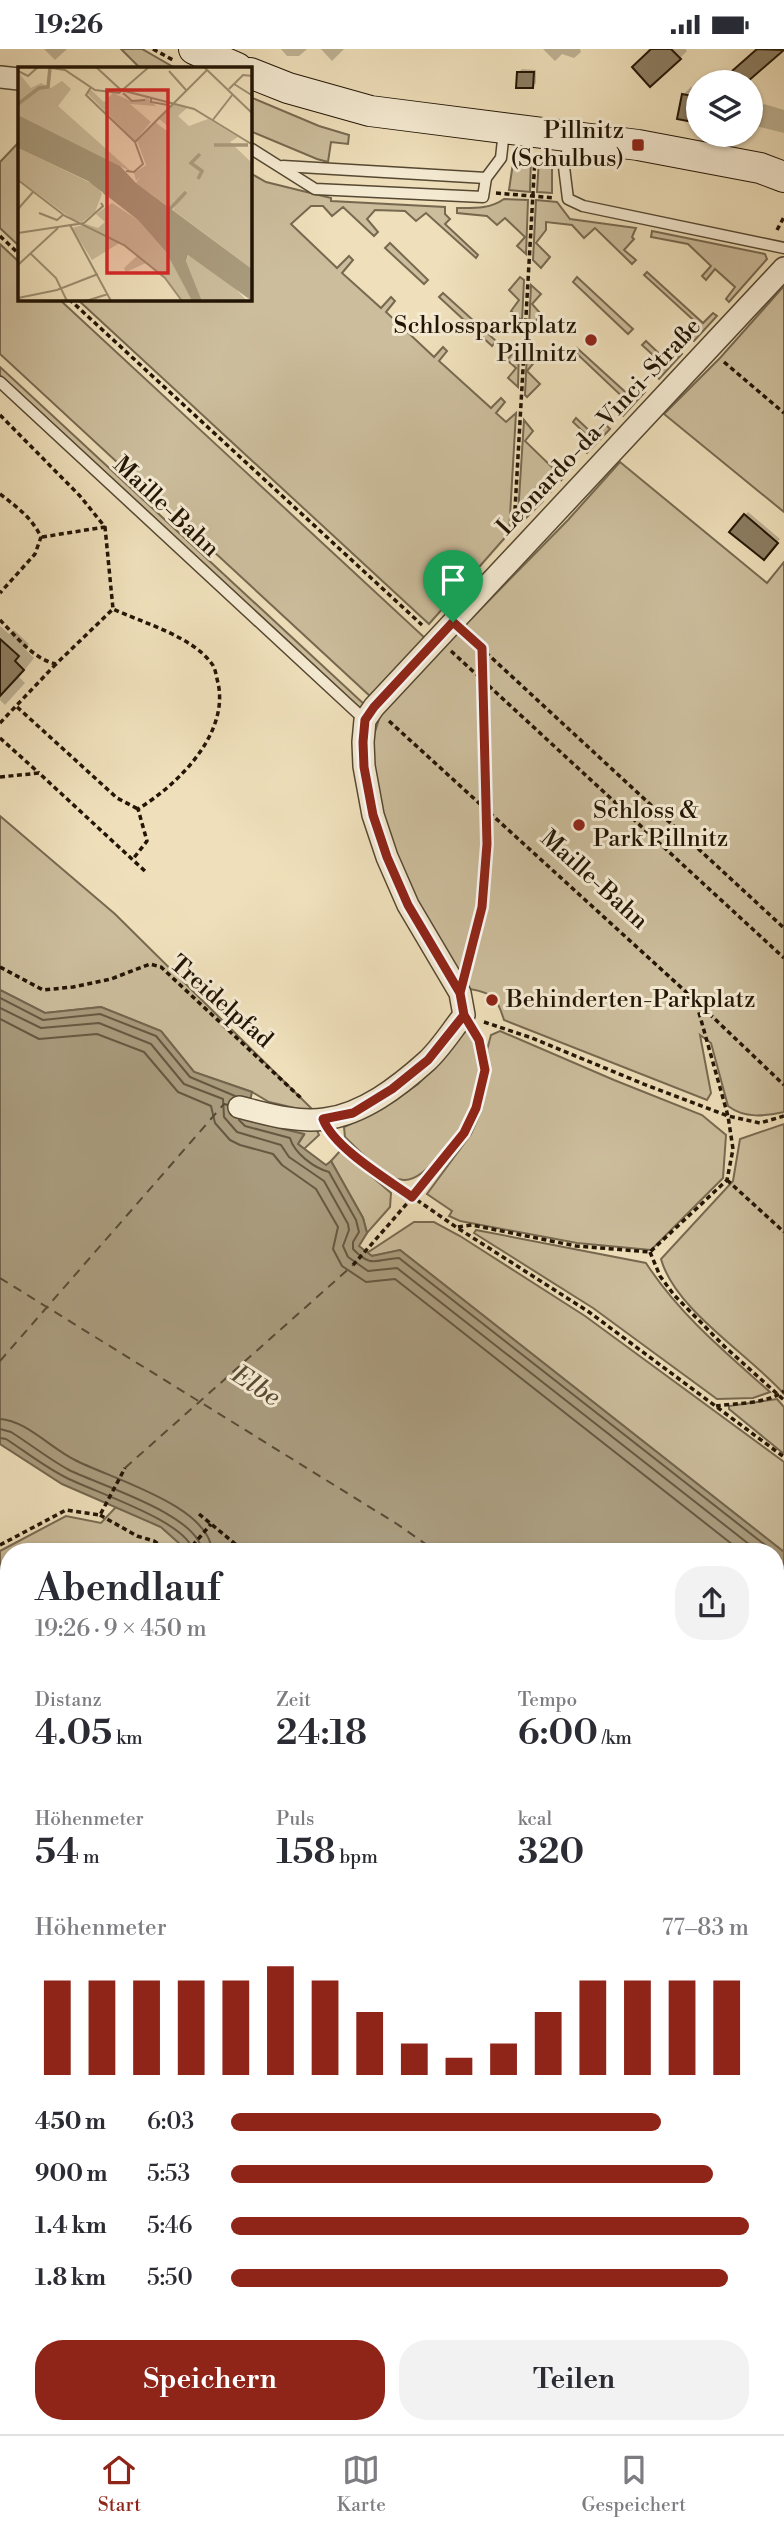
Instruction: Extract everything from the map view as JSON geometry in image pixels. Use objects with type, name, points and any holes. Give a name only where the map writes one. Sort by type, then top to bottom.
[{"type":"main road","points":[[194,49],[236,65]]},
{"type":"main road","points":[[252,72],[288,88],[370,111],[638,145],[760,169],[784,177]]},
{"type":"street","points":[[0,77],[18,79]]},
{"type":"street","name":"Leonardo-da-Vinci-Straße","points":[[369,714],[784,268]]},
{"type":"street","points":[[239,1107],[285,1118],[323,1119],[353,1113],[392,1089],[428,1060],[464,1015],[460,993],[408,905],[387,857],[373,815],[364,767],[369,714]]},
{"type":"lane","points":[[252,149],[315,189],[484,197],[486,178],[501,158],[504,128]]},
{"type":"lane","points":[[571,135],[564,167],[568,199],[583,207],[784,248]]},
{"type":"lane","points":[[282,166],[486,178]]},
{"type":"lane","name":"Maille-Bahn","points":[[0,382],[369,714]]},
{"type":"path","points":[[513,537],[536,132]]},
{"type":"path","points":[[486,193],[568,199]]},
{"type":"path","points":[[0,236],[18,253]]},
{"type":"path","points":[[708,350],[784,413]]},
{"type":"path","points":[[0,415],[80,496],[105,527],[113,609]]},
{"type":"path","points":[[0,494],[20,509],[36,526],[41,537],[35,554],[0,593]]},
{"type":"path","points":[[41,537],[105,527]]},
{"type":"path","points":[[0,723],[113,609]]},
{"type":"path","points":[[113,609],[179,638],[201,653],[213,665],[220,691],[220,709],[205,744],[182,774],[156,798],[138,809]]},
{"type":"path","points":[[0,620],[33,653],[56,664]]},
{"type":"path","points":[[453,622],[784,928]]},
{"type":"path","points":[[460,993],[482,907],[487,844],[482,648]]},
{"type":"path","points":[[16,706],[117,798],[138,809],[147,841],[132,859]]},
{"type":"path","name":"Maille-Bahn","points":[[369,714],[485,810],[696,1001],[784,1085]]},
{"type":"path","points":[[0,738],[147,873]]},
{"type":"path","points":[[0,777],[39,773]]},
{"type":"path","name":"Treidelpfad","points":[[0,967],[43,990],[111,979],[150,964],[161,967],[240,1038],[323,1119]]},
{"type":"path","points":[[456,1227],[472,1225],[576,1246],[650,1252],[727,1180],[733,1149],[728,1116],[696,1001]]},
{"type":"path","points":[[464,1015],[532,1038],[728,1116],[760,1123],[784,1116]]},
{"type":"path","points":[[352,1265],[464,1133],[476,1108],[485,1070],[479,1040],[464,1015]]},
{"type":"path","points":[[323,1119],[328,1132],[375,1171],[456,1227],[589,1312],[784,1457]]},
{"type":"path","points":[[727,1180],[784,1232]]},
{"type":"path","points":[[650,1252],[660,1276],[674,1295],[725,1347],[782,1393],[784,1399]]},
{"type":"path","points":[[716,1406],[782,1393]]},
{"type":"path","points":[[100,1515],[125,1468]]},
{"type":"path","points":[[96,1506],[104,1509]]},
{"type":"path","points":[[4,1543],[66,1510],[100,1515],[137,1536],[157,1543]]},
{"type":"path","points":[[199,1514],[234,1543]]},
{"type":"path","points":[[195,1543],[211,1524]]},
{"type":"shaded area","points":[[121,49],[142,49],[173,67],[139,67]]},
{"type":"shaded area","points":[[252,98],[319,126],[349,135],[348,144],[331,142],[328,162],[252,132]]},
{"type":"shaded area","points":[[18,143],[18,245],[0,228],[0,162]]},
{"type":"shaded area","points":[[514,156],[531,158],[530,192],[509,190]]},
{"type":"shaded area","points":[[539,159],[552,160],[552,193],[537,192]]},
{"type":"shaded area","points":[[252,174],[266,182],[331,198],[331,201],[445,207],[445,214],[450,219],[445,224],[478,255],[476,258],[426,213],[416,221],[405,211],[375,210],[367,219],[378,232],[374,236],[343,207],[332,216],[323,206],[311,206],[291,224],[337,268],[349,256],[353,260],[342,273],[381,308],[391,297],[395,301],[386,312],[434,357],[443,347],[447,351],[439,361],[491,408],[501,398],[505,402],[496,413],[506,422],[516,413],[509,533],[429,624],[79,301],[252,301]]},
{"type":"shaded area","points":[[504,199],[528,200],[526,254],[517,246],[525,237],[505,218],[497,225],[487,216],[457,213],[457,208],[487,206]]},
{"type":"shaded area","points":[[536,200],[557,202],[570,219],[636,228],[632,237],[634,239],[624,250],[636,260],[632,264],[595,228],[584,238],[572,225],[546,222],[546,230],[536,243],[550,257],[541,268],[533,260]]},
{"type":"shaded area","points":[[652,231],[765,254],[767,259],[729,302],[726,299],[735,287],[715,269],[706,280],[702,276],[711,266],[688,244],[651,237]]},
{"type":"shaded area","points":[[390,243],[428,280],[424,284],[385,248]]},
{"type":"shaded area","points":[[0,244],[18,261],[18,301],[61,301],[426,639],[371,697],[0,354]]},
{"type":"shaded area","points":[[647,272],[703,323],[713,313],[717,316],[694,341],[690,338],[700,326],[644,275]]},
{"type":"shaded area","points":[[520,277],[524,280],[522,321],[511,311],[519,300],[509,290]]},
{"type":"shaded area","points":[[577,277],[633,329],[628,334],[573,282]]},
{"type":"shaded area","points":[[531,285],[541,294],[532,304],[541,314],[531,328],[529,327]]},
{"type":"shaded area","points":[[784,286],[784,512],[664,414],[720,358]]},
{"type":"shaded area","points":[[443,293],[496,341],[492,346],[439,297]]},
{"type":"shaded area","points":[[646,341],[668,362],[678,351],[682,354],[659,379],[655,376],[664,365],[642,345]]},
{"type":"shaded area","points":[[519,346],[518,387],[508,378],[516,368],[507,360]]},
{"type":"shaded area","points":[[577,348],[632,398],[642,388],[645,392],[623,416],[619,413],[628,402],[574,351]]},
{"type":"shaded area","points":[[527,352],[536,360],[527,371],[540,384],[527,397],[525,395]]},
{"type":"shaded area","points":[[0,367],[365,705],[361,709],[0,375]]},
{"type":"shaded area","points":[[576,418],[595,436],[606,425],[610,429],[587,453],[583,450],[592,440],[573,422]]},
{"type":"shaded area","points":[[524,420],[533,431],[525,441],[559,474],[570,464],[573,467],[548,495],[545,493],[541,498],[543,501],[526,518],[518,515]]},
{"type":"shaded area","points":[[620,462],[767,583],[784,562],[784,1112],[748,1115],[728,1106],[711,1043],[700,1035],[711,1093],[707,1100],[504,1020],[493,997],[470,989],[414,903],[379,811],[372,768],[374,735],[380,716],[400,691],[568,520]]},
{"type":"shaded area","points":[[0,816],[115,914],[316,1113],[269,1102],[252,1092],[194,1072],[161,1031],[101,1007],[45,1013],[0,990]]},
{"type":"shaded area","points":[[463,1031],[469,1031],[481,1061],[477,1094],[468,1117],[444,1151],[424,1171],[405,1180],[389,1176],[345,1137],[344,1127],[382,1109],[418,1084]]},
{"type":"shaded area","points":[[500,1031],[702,1115],[726,1135],[723,1178],[651,1250],[577,1243],[460,1221],[449,1216],[452,1211],[427,1194],[471,1134],[482,1109],[490,1070],[487,1050],[491,1035]]},
{"type":"shaded area","points":[[246,1120],[316,1128],[319,1135],[304,1149],[298,1144],[304,1135]]},
{"type":"shaded area","points":[[784,1124],[784,1394],[697,1314],[669,1278],[661,1259],[733,1181],[740,1139]]},
{"type":"shaded area","points":[[341,1150],[391,1193],[390,1207],[367,1233],[363,1218],[331,1161]]},
{"type":"shaded area","points":[[414,1222],[434,1222],[585,1316],[784,1462],[784,1543],[773,1543],[400,1250],[372,1256],[367,1253]]},
{"type":"shaded area","points":[[476,1230],[646,1263],[688,1316],[770,1392],[753,1398],[717,1399],[593,1308],[474,1233]]},
{"type":"shaded area","points":[[777,1399],[784,1407],[784,1454],[729,1409],[729,1406]]},
{"type":"shaded area","points":[[116,1507],[161,1527],[179,1543],[15,1543],[66,1516],[101,1523]]},
{"type":"water","name":"Elbe","points":[[0,990],[45,1013],[101,1007],[161,1031],[194,1072],[252,1092],[246,1120],[304,1134],[298,1144],[326,1165],[331,1161],[363,1218],[367,1233],[359,1246],[372,1256],[400,1250],[773,1543],[179,1543],[161,1527],[62,1484],[0,1444]]},
{"type":"building","points":[[651,49],[671,49],[681,59],[650,87],[632,67]]},
{"type":"building","points":[[757,49],[784,50],[761,70],[733,70]]},
{"type":"building","points":[[517,72],[534,72],[533,88],[516,88]]},
{"type":"building","points":[[682,94],[686,95],[686,121],[677,119]]},
{"type":"building","points":[[744,514],[778,543],[764,560],[729,532]]},
{"type":"building","points":[[0,639],[19,656],[15,661],[24,670],[0,696]]},
{"type":"ferry route","points":[[0,1361],[224,1104],[228,1105]]},
{"type":"ferry route","points":[[125,1468],[353,1265]]},
{"type":"ferry route","points":[[0,1278],[424,1543]]},
{"type":"place","name":"Pillnitz (Schulbus)","points":[[638,145]]},
{"type":"place","name":"Schlossparkplatz Pillnitz","points":[[591,340]]},
{"type":"place","name":"Schloss & Park Pillnitz","points":[[579,825]]},
{"type":"place","name":"Behinderten-Parkplatz","points":[[492,1000]]},
{"type":"route","points":[[453,622],[374,707],[365,720],[363,742],[364,767],[373,815],[387,857],[408,905],[460,993],[464,1015],[479,1040],[485,1070],[476,1108],[464,1133],[412,1197],[328,1132],[323,1119],[353,1113],[392,1089],[428,1060],[464,1015],[460,993],[482,907],[487,844],[483,681],[482,648],[453,622]]}]
